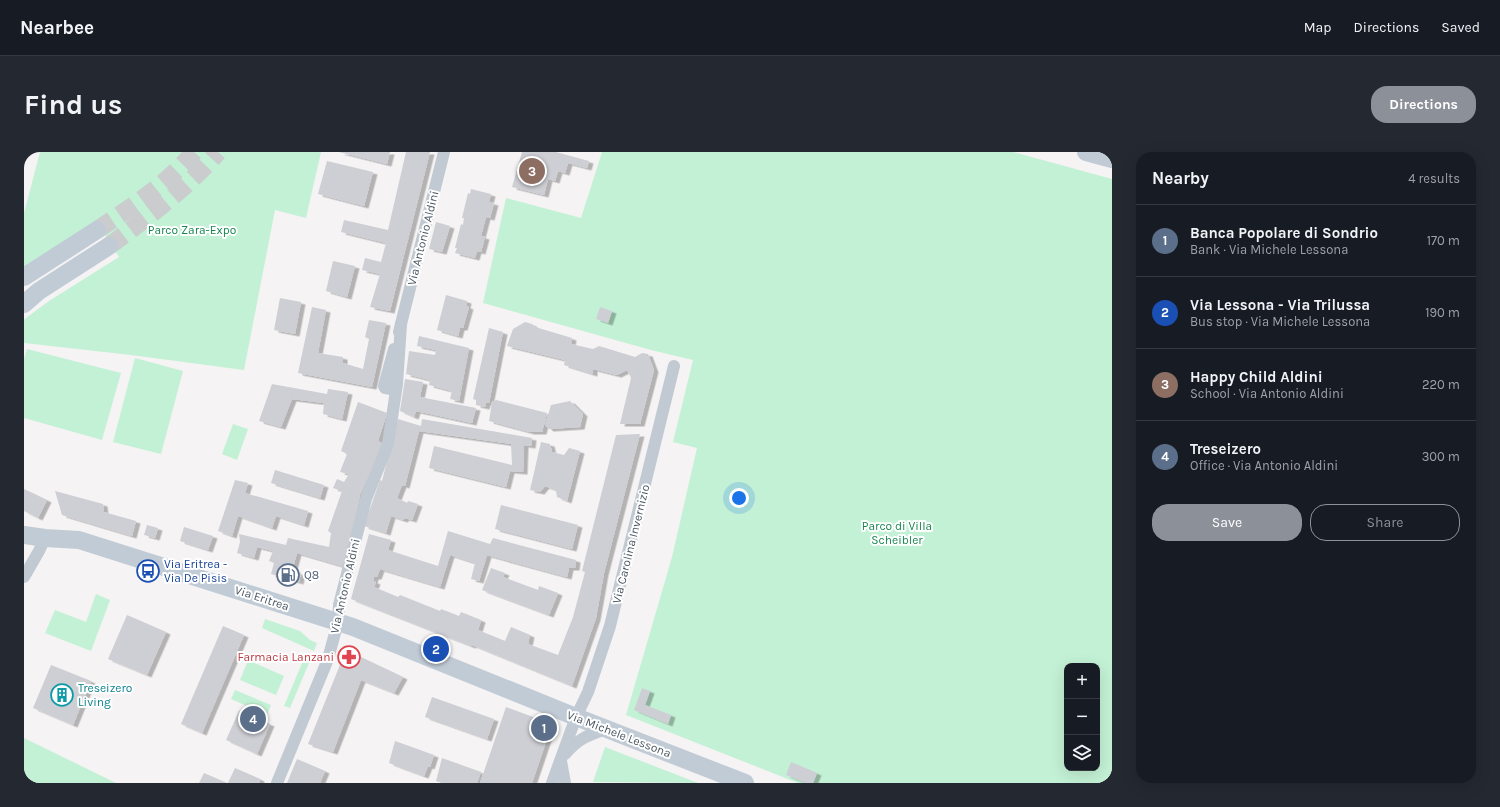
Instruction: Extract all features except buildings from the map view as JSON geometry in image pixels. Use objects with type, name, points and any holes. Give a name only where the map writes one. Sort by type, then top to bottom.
[{"type":"street","name":"Via Antonio Aldini","points":[[277,783],[328,659],[338,622],[339,605],[366,499],[388,444],[397,384],[401,324],[444,152]]},
{"type":"street","points":[[1086,152],[1112,159]]},
{"type":"street","points":[[24,277],[97,230]]},
{"type":"street","points":[[24,304],[40,291],[109,246]]},
{"type":"street","name":"Via Carolina Invernizio","points":[[552,783],[576,717],[588,692],[610,626],[674,366]]},
{"type":"street","name":"Via Eritrea","points":[[24,535],[79,540],[338,622]]},
{"type":"street","points":[[24,577],[45,538]]},
{"type":"street","name":"Via Michele Lessona","points":[[338,622],[745,783]]},
{"type":"street","points":[[566,783],[561,759],[573,745],[586,736],[606,729]]},
{"type":"green space","name":"Parco Zara-Expo","points":[[40,152],[321,152],[306,218],[275,210],[244,370],[24,343],[24,320],[26,318],[49,301],[119,257],[96,221],[24,270],[24,213]]},
{"type":"green space","name":"Parco di Villa Scheibler","points":[[602,152],[1013,152],[1112,179],[1112,783],[798,783],[626,715],[672,557],[697,448],[673,442],[693,360],[651,350],[483,303],[506,198],[581,218]]},
{"type":"green space","points":[[27,349],[121,373],[102,440],[24,418],[24,359]]},
{"type":"green space","points":[[135,358],[183,371],[161,454],[113,442]]},
{"type":"green space","points":[[233,424],[248,429],[237,460],[222,454]]},
{"type":"green space","points":[[96,594],[110,600],[91,651],[45,633],[55,610],[86,622]]},
{"type":"green space","points":[[265,619],[300,631],[310,640],[317,643],[314,651],[262,628]]},
{"type":"green space","points":[[248,660],[284,676],[276,695],[240,680]]},
{"type":"green space","points":[[303,661],[309,663],[290,708],[284,706]]},
{"type":"green space","points":[[235,690],[271,705],[267,715],[231,699]]},
{"type":"green space","points":[[24,738],[116,783],[24,783]]},
{"type":"green space","points":[[605,747],[698,783],[593,782]]},
{"type":"tunnel","points":[[97,230],[161,185],[184,164],[194,152]]},
{"type":"tunnel","points":[[109,246],[180,190],[218,152]]},
{"type":"place","name":"Happy Child Aldini","points":[[532,171]]},
{"type":"place","name":"Via Eritrea - Via De Pisis","points":[[148,571]]},
{"type":"place","name":"Q8","points":[[288,575]]},
{"type":"place","name":"Via Lessona - Via Trilussa","points":[[436,649]]},
{"type":"place","name":"Farmacia Lanzani","points":[[349,657]]},
{"type":"place","name":"Treseizero Living","points":[[62,695]]},
{"type":"place","name":"Treseizero","points":[[253,719]]},
{"type":"place","name":"Banca Popolare di Sondrio","points":[[544,728]]}]
